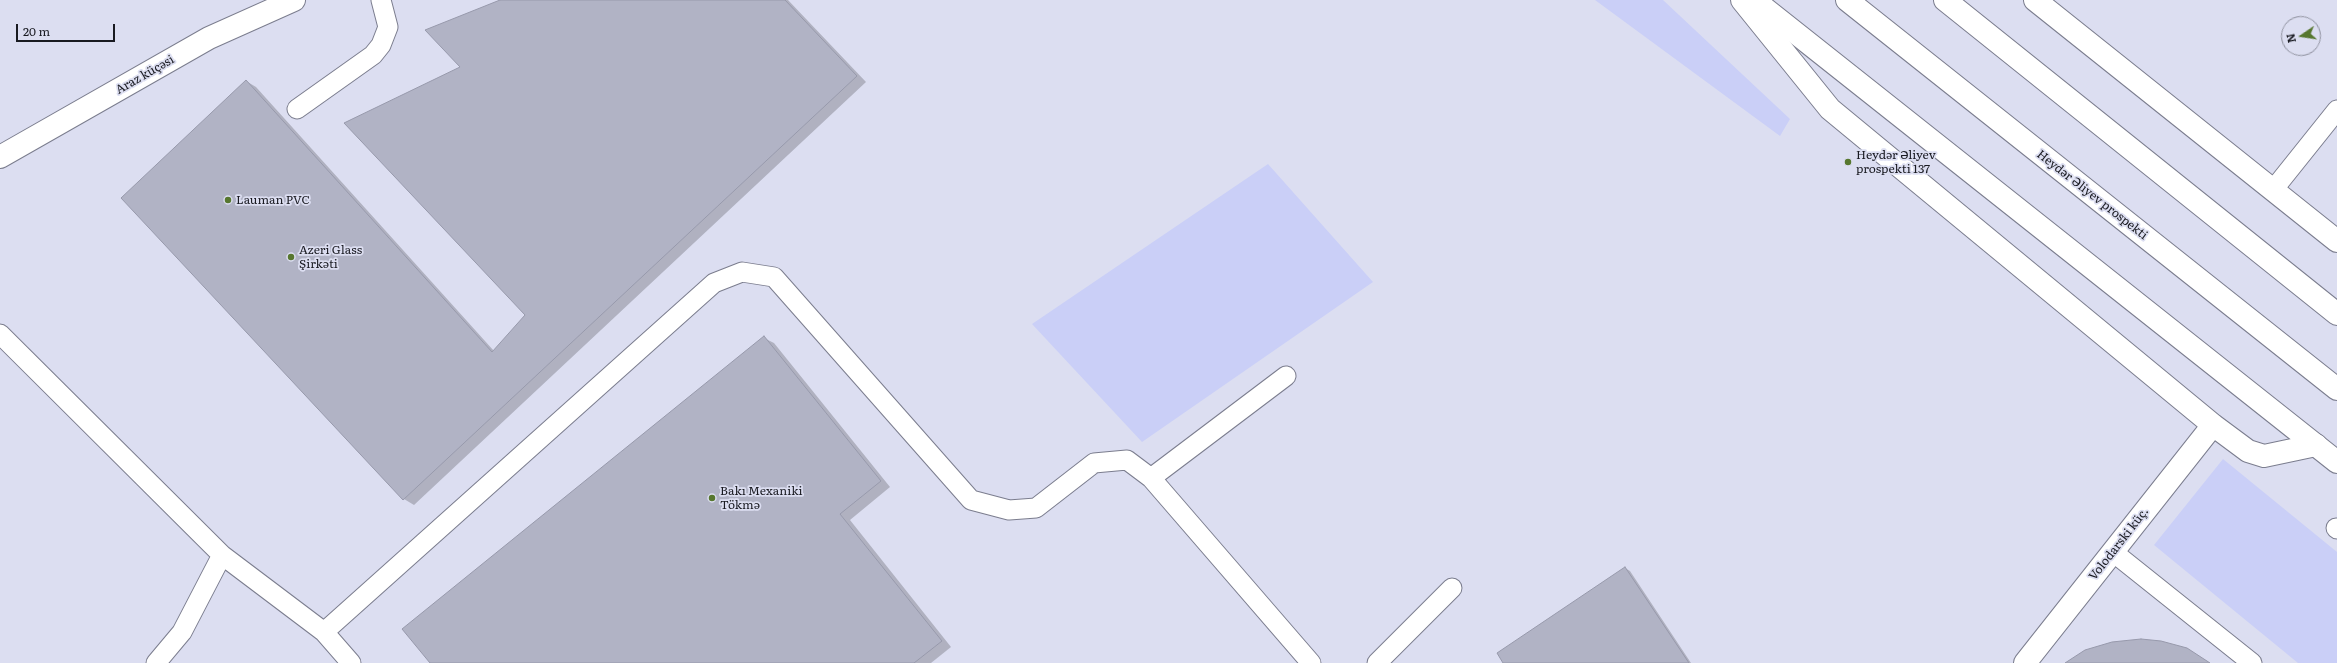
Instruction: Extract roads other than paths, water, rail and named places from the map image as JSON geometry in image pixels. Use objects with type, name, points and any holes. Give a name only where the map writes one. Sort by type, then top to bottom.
[{"type":"main road","name":"Araz küçəsi","points":[[0,157],[209,38],[294,0]]},
{"type":"main road","points":[[1742,0],[1830,109],[2213,425],[2248,451],[2264,456],[2316,445]]},
{"type":"main road","points":[[1754,0],[2234,382],[2337,462]]},
{"type":"main road","name":"Heydər Əliyev prospekti","points":[[1847,0],[2337,389]]},
{"type":"main road","points":[[1945,0],[2337,314]]},
{"type":"main road","points":[[2035,0],[2337,241]]},
{"type":"main road","name":"Volodarski küç.","points":[[2025,663],[2213,425]]},
{"type":"lane","points":[[297,109],[373,55],[381,45],[388,27],[381,0]]},
{"type":"lane","points":[[2273,190],[2337,110]]},
{"type":"lane","points":[[324,632],[714,283],[742,272],[774,277],[971,500],[1009,510],[1036,508],[1094,463],[1127,460],[1151,478],[1311,663]]},
{"type":"lane","points":[[0,334],[222,555],[324,632],[351,663]]},
{"type":"lane","points":[[1151,478],[1286,376]]},
{"type":"lane","points":[[2113,552],[2252,663]]},
{"type":"lane","points":[[156,663],[182,632],[222,555]]},
{"type":"lane","points":[[1377,663],[1452,588]]},
{"type":"place","name":"Heydər Əliyev prospekti 137","points":[[1848,162]]},
{"type":"place","name":"Lauman PVC","points":[[228,200]]},
{"type":"place","name":"Azeri Glass Şirkəti","points":[[291,257]]},
{"type":"place","name":"Bakı Mexaniki Tökmə","points":[[712,498]]}]
